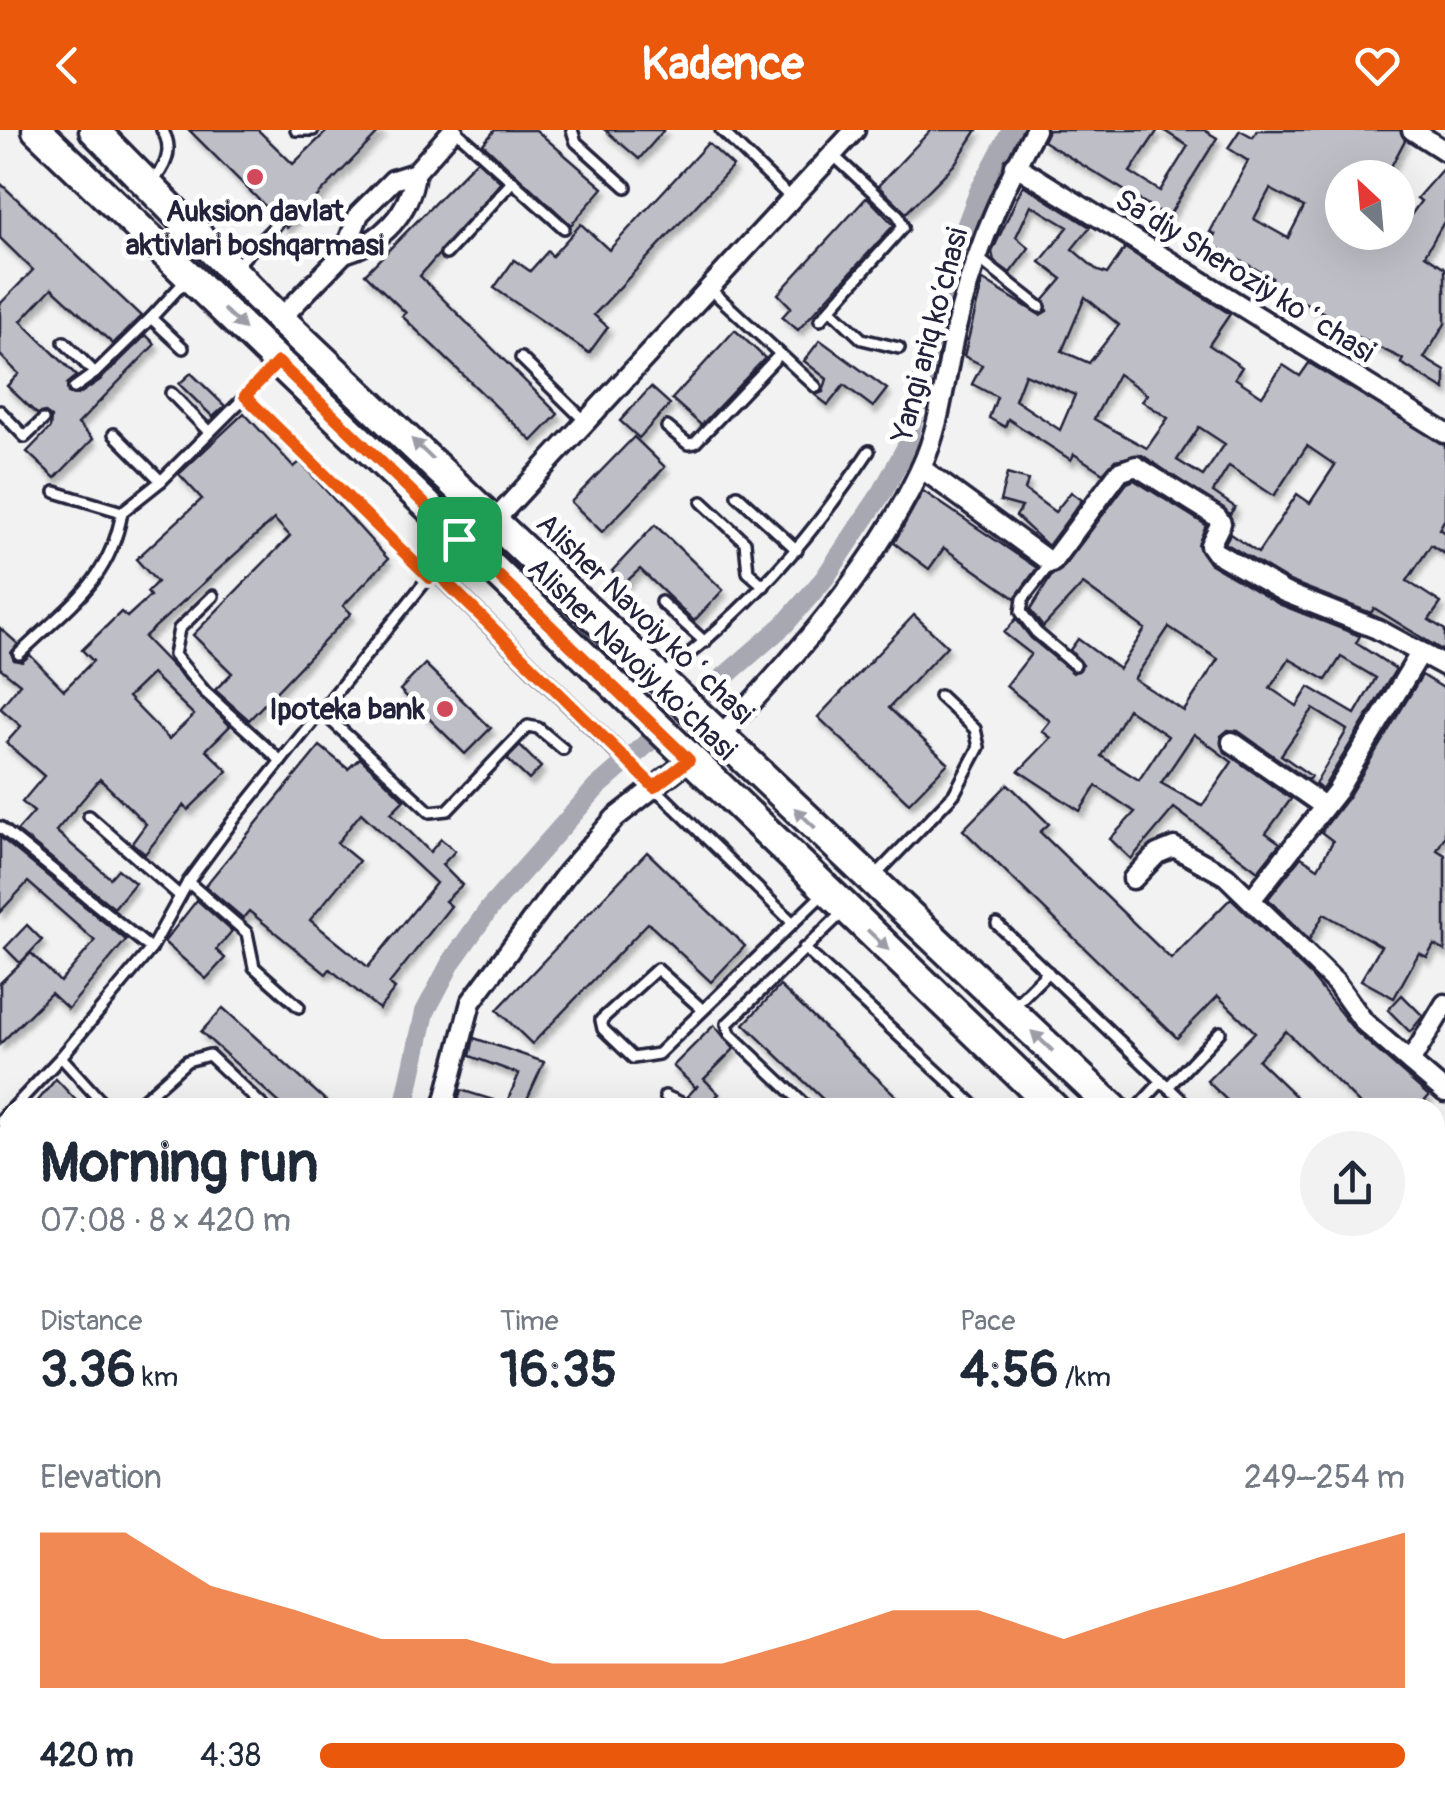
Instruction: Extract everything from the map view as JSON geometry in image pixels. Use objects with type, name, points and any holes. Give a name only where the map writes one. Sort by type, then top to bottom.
[{"type":"main road","name":"Alisher Navoiy ko'chasi","points":[[38,130],[1039,1098]]},
{"type":"main road","name":"Alisher Navoiy koʻchasi","points":[[94,130],[280,318],[870,882],[1102,1098]]},
{"type":"street","points":[[344,253],[368,246],[405,209],[415,173],[454,130]]},
{"type":"street","points":[[459,539],[495,520],[855,130]]},
{"type":"street","name":"Yangi ariq ko‘chasi","points":[[716,732],[801,651],[875,547],[921,468],[976,257],[1034,130]]},
{"type":"street","points":[[1412,130],[1445,151]]},
{"type":"street","name":"Saʼdiy Sheroziy koʻchasi","points":[[1016,165],[1445,433]]},
{"type":"street","points":[[280,318],[344,253],[359,214],[393,180],[415,173]]},
{"type":"street","points":[[921,468],[1051,563],[1119,472],[1136,466],[1218,516],[1221,524],[1210,545],[1215,552],[1284,592],[1445,666]]},
{"type":"street","points":[[433,574],[618,752]]},
{"type":"street","points":[[1251,900],[1338,791],[1421,652]]},
{"type":"street","points":[[1232,742],[1324,806]]},
{"type":"street","points":[[446,1098],[470,1002],[566,873],[616,818],[685,756]]},
{"type":"street","points":[[1133,879],[1158,854],[1174,847],[1226,876],[1336,982],[1364,1022],[1445,1092]]},
{"type":"street","points":[[1410,1062],[1445,1004]]},
{"type":"lane","points":[[148,186],[162,171],[168,150],[162,130]]},
{"type":"lane","points":[[296,130],[313,130]]},
{"type":"lane","points":[[454,130],[564,228]]},
{"type":"lane","points":[[572,130],[576,142],[626,187]]},
{"type":"lane","points":[[721,130],[792,199]]},
{"type":"lane","points":[[820,320],[903,227],[898,215],[832,155]]},
{"type":"lane","points":[[446,254],[512,181]]},
{"type":"lane","points":[[232,270],[276,225]]},
{"type":"lane","points":[[976,257],[1040,307]]},
{"type":"lane","points":[[74,388],[95,373],[190,276]]},
{"type":"lane","points":[[709,288],[816,387]]},
{"type":"lane","points":[[830,309],[862,339],[899,348]]},
{"type":"lane","points":[[151,318],[183,348]]},
{"type":"lane","points":[[64,342],[95,373]]},
{"type":"lane","points":[[668,427],[681,440],[695,443],[780,354]]},
{"type":"lane","points":[[521,358],[586,422]]},
{"type":"lane","points":[[19,654],[100,575],[116,548],[122,512],[160,480],[278,362]]},
{"type":"lane","points":[[171,393],[209,432]]},
{"type":"lane","points":[[245,396],[433,574]]},
{"type":"lane","points":[[0,412],[25,436],[42,420]]},
{"type":"lane","points":[[114,434],[160,480]]},
{"type":"lane","points":[[663,683],[817,529],[869,451]]},
{"type":"lane","points":[[55,492],[122,512]]},
{"type":"lane","points":[[736,495],[797,550]]},
{"type":"lane","points":[[702,502],[745,542],[748,572],[764,586]]},
{"type":"lane","points":[[22,1098],[62,1057],[151,949],[188,882],[459,539]]},
{"type":"lane","points":[[1051,563],[1023,599],[1021,612],[1036,632],[1075,666]]},
{"type":"lane","points":[[213,596],[179,628],[174,654],[218,705],[281,762]]},
{"type":"lane","points":[[662,602],[706,642]]},
{"type":"lane","points":[[870,882],[954,794],[979,747],[975,729],[940,696]]},
{"type":"lane","points":[[322,712],[430,812],[448,810],[528,726],[538,728],[564,749]]},
{"type":"lane","points":[[618,752],[793,924]]},
{"type":"lane","points":[[90,816],[180,896]]},
{"type":"lane","points":[[0,827],[151,949]]},
{"type":"lane","points":[[188,882],[247,933],[254,967],[299,1007]]},
{"type":"lane","points":[[704,1010],[656,969],[601,1020],[603,1028],[633,1058],[646,1059],[658,1054],[704,1010],[793,924],[836,900]]},
{"type":"lane","points":[[798,1098],[727,1028],[730,1020],[804,948],[836,900]]},
{"type":"lane","points":[[997,924],[1180,1098]]},
{"type":"lane","points":[[804,948],[966,1098]]},
{"type":"lane","points":[[1010,1011],[1048,972]]},
{"type":"lane","points":[[1149,1098],[1220,1032]]},
{"type":"lane","points":[[145,1098],[187,1061],[209,1056],[254,1098]]},
{"type":"lane","points":[[62,1057],[99,1098]]},
{"type":"lane","points":[[665,1096],[670,1098]]},
{"type":"building","points":[[189,130],[258,130],[293,164],[328,130],[381,130],[287,228]]},
{"type":"building","points":[[495,130],[536,130],[603,188],[571,225],[483,144]]},
{"type":"building","points":[[605,130],[664,130],[639,159]]},
{"type":"building","points":[[931,130],[977,130],[954,165],[906,213],[878,186]]},
{"type":"building","points":[[1048,130],[1158,130],[1130,172],[1160,191],[1188,146],[1163,130],[1204,130],[1217,138],[1168,217],[1043,141]]},
{"type":"building","points":[[1240,130],[1253,137],[1257,130],[1400,130],[1405,140],[1394,160],[1325,160],[1325,250],[1415,250],[1415,209],[1421,201],[1417,198],[1445,166],[1445,220],[1425,255],[1445,268],[1445,324],[1424,358],[1445,371],[1445,390],[1401,363],[1403,359],[1332,325],[1335,319],[1269,283],[1272,278],[1210,244],[1215,234],[1210,232],[1248,161],[1228,148]],"holes":[[[1270,189],[1304,207],[1288,238],[1254,219]]]},
{"type":"building","points":[[708,143],[733,166],[594,315],[608,327],[589,353],[494,288],[514,260],[530,271],[548,251],[552,256],[581,224],[609,250]]},
{"type":"building","points":[[477,160],[501,182],[420,276],[558,414],[532,441],[402,316],[406,313],[365,274]]},
{"type":"building","points":[[0,183],[141,316],[113,344],[52,288],[21,321],[77,376],[67,384],[68,393],[78,395],[100,380],[146,335],[155,344],[78,424],[93,439],[55,478],[27,452],[50,428],[51,417],[44,412],[37,414],[7,386],[19,374],[0,355],[0,304],[33,270],[0,238]]},
{"type":"building","points":[[1023,185],[1090,227],[1072,249],[1098,271],[1107,274],[1125,248],[1230,314],[1209,345],[1242,367],[1235,378],[1262,396],[1283,365],[1300,376],[1309,363],[1445,445],[1445,519],[1439,529],[1445,533],[1445,554],[1431,545],[1407,581],[1441,603],[1429,620],[1445,630],[1445,652],[1374,608],[1371,613],[1289,581],[1225,543],[1230,534],[1258,553],[1297,494],[1310,503],[1335,465],[1307,446],[1274,496],[1229,466],[1213,492],[1235,507],[1230,514],[1142,455],[1115,460],[1103,473],[1074,454],[1071,460],[1008,419],[1005,427],[989,418],[997,397],[972,384],[982,365],[964,356],[983,280],[1040,315],[1047,311],[1044,300],[1062,279],[1040,262],[1068,227],[1031,205],[1016,237],[1029,248],[1010,273],[994,261],[992,252]],"holes":[[[1085,297],[1119,325],[1089,363],[1062,351]],[[1025,374],[1075,395],[1060,430],[1015,400]],[[1118,374],[1147,394],[1142,401],[1168,418],[1147,448],[1094,419]],[[1199,427],[1225,444],[1203,476],[1177,460]]]},
{"type":"building","points":[[867,197],[894,225],[798,330],[782,317],[791,307],[778,294]]},
{"type":"building","points":[[735,330],[765,358],[701,425],[672,399]]},
{"type":"building","points":[[820,340],[887,389],[873,407],[844,385],[828,405],[815,395],[823,392],[827,379],[804,361]]},
{"type":"building","points":[[191,373],[225,406],[213,417],[179,384]]},
{"type":"building","points":[[651,387],[670,404],[639,438],[620,421]]},
{"type":"building","points":[[244,413],[294,467],[300,462],[388,559],[343,606],[351,613],[249,720],[215,690],[232,673],[193,635],[290,536],[274,519],[144,637],[230,726],[206,750],[228,771],[188,810],[184,805],[145,854],[132,843],[146,824],[100,779],[56,831],[110,878],[118,869],[135,883],[114,908],[17,831],[34,812],[22,802],[44,776],[6,743],[21,726],[0,708],[20,684],[0,668],[0,628],[18,644],[11,653],[14,660],[22,662],[30,655],[64,690],[93,661],[82,650],[121,612],[127,617],[150,596],[147,592],[157,582],[136,559],[202,499],[179,474]],"holes":[[[152,674],[194,715],[169,739],[128,697]]]},
{"type":"building","points":[[634,437],[665,467],[602,532],[571,502]]},
{"type":"building","points":[[1007,474],[1028,480],[1025,490],[1055,512],[1071,492],[1082,500],[1048,546],[1016,516],[1022,507],[1000,501]]},
{"type":"building","points":[[1134,480],[1206,525],[1198,545],[1209,563],[1279,604],[1360,636],[1356,643],[1396,669],[1322,790],[1315,784],[1347,730],[1313,709],[1281,755],[1311,776],[1308,780],[1238,731],[1228,730],[1221,736],[1225,752],[1291,799],[1266,833],[1280,843],[1258,871],[1174,808],[1131,859],[1110,839],[1135,812],[1096,786],[1080,811],[1019,771],[1051,738],[1042,731],[1050,721],[1006,686],[1031,654],[1004,633],[1016,619],[1031,638],[1073,673],[1083,665],[1070,650],[1078,639],[1119,669],[1145,629],[1083,584],[1043,627],[1030,610],[1052,575],[1061,570],[1127,483]],"holes":[[[1169,627],[1218,659],[1184,711],[1134,679]],[[1341,657],[1376,678],[1355,714],[1309,687],[1297,706],[1270,688],[1289,659],[1326,680]],[[1128,709],[1168,736],[1139,780],[1101,756]],[[1194,734],[1232,762],[1202,806],[1161,783]]]},
{"type":"building","points":[[923,491],[1037,568],[1015,598],[944,548],[929,569],[894,543]]},
{"type":"building","points":[[655,525],[723,590],[694,621],[640,569],[625,583],[612,571]]},
{"type":"building","points":[[914,615],[947,646],[889,708],[948,763],[909,803],[818,717]]},
{"type":"building","name":"Ipoteka bank","points":[[425,664],[491,728],[465,754],[400,690]]},
{"type":"building","points":[[1422,675],[1445,689],[1445,836],[1437,850],[1445,855],[1445,951],[1434,945],[1427,957],[1419,953],[1394,998],[1361,980],[1381,946],[1324,914],[1309,940],[1268,899],[1301,857],[1318,868],[1333,841],[1321,832],[1348,797]]},
{"type":"building","points":[[320,746],[348,769],[360,758],[386,782],[404,800],[391,813],[430,852],[441,839],[455,851],[442,865],[462,885],[445,901],[451,906],[389,984],[395,989],[379,1009],[330,969],[326,974],[249,911],[243,918],[205,886]],"holes":[[[361,813],[436,883],[368,967],[310,920],[359,861],[337,843]]]},
{"type":"building","points":[[520,746],[541,767],[529,780],[507,759]]},
{"type":"building","points":[[1008,784],[1049,824],[1040,832],[1171,959],[1231,898],[1312,977],[1355,1031],[1429,1096],[1354,1098],[1286,1031],[1258,1060],[1298,1098],[1225,1098],[1207,1081],[1255,1032],[1218,996],[1177,1038],[963,830]]},
{"type":"building","points":[[0,837],[126,940],[68,1009],[51,993],[0,1044],[0,983],[31,953],[60,982],[95,941],[28,882],[0,912]]},
{"type":"building","points":[[647,852],[745,946],[711,982],[648,923],[532,1044],[497,1010]]},
{"type":"building","points":[[197,900],[232,931],[216,950],[225,958],[206,979],[164,942]]},
{"type":"building","points":[[27,925],[42,940],[20,963],[5,948]]},
{"type":"building","points":[[780,986],[898,1098],[822,1098],[744,1024]]},
{"type":"building","points":[[1402,995],[1423,1016],[1410,1032],[1388,1010]]},
{"type":"building","points":[[223,1008],[323,1098],[274,1098],[201,1032]]},
{"type":"building","points":[[714,1025],[734,1049],[704,1079],[719,1094],[715,1098],[687,1097],[696,1088],[673,1066]]},
{"type":"building","points":[[474,1038],[544,1062],[528,1098],[509,1098],[519,1074],[470,1056]]},
{"type":"building","points":[[56,1079],[74,1098],[40,1098]]},
{"type":"building","points":[[461,1090],[487,1098],[459,1098]]},
{"type":"waterway","points":[[406,1098],[425,1012],[452,961],[489,909],[596,788],[784,625],[824,579],[883,491],[906,448],[950,269],[979,192],[1012,130]]},
{"type":"place","name":"Auksion davlat aktivlari boshqarmasi","points":[[255,177]]},
{"type":"place","name":"Ipoteka bank","points":[[445,709]]},
{"type":"route","points":[[278,362],[459,539],[689,760],[654,787],[435,571],[430,578],[245,396],[278,362]]}]
